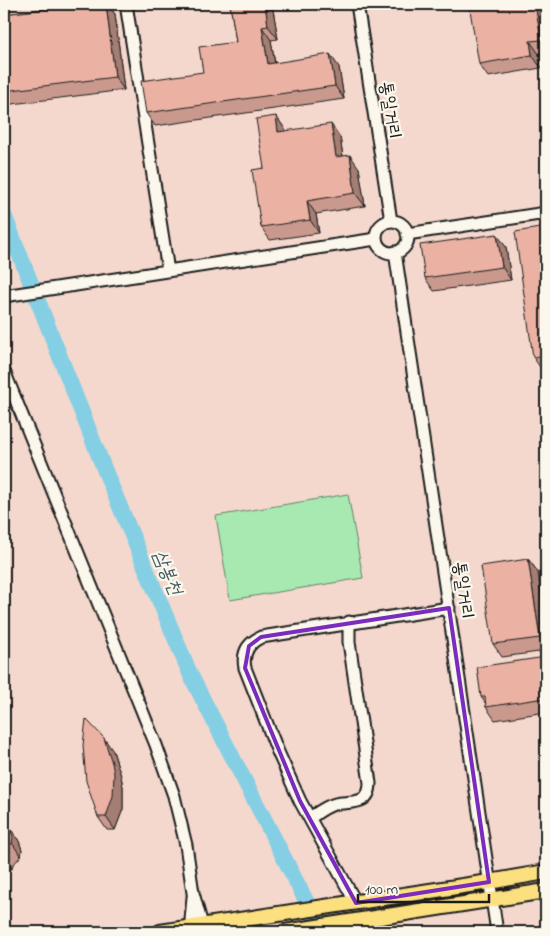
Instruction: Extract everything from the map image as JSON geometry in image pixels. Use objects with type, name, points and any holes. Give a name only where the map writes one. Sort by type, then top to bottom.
[{"type":"main road","points":[[160,932],[204,929],[267,916],[546,872]]},
{"type":"main road","points":[[286,932],[546,892]]},
{"type":"street","points":[[126,4],[168,271]]},
{"type":"street","name":"통일거리","points":[[357,4],[391,221]]},
{"type":"street","points":[[407,234],[546,213]]},
{"type":"street","points":[[391,221],[402,224],[407,234],[405,246],[395,252],[383,250],[376,239],[377,231],[380,227],[384,223],[391,221]]},
{"type":"street","points":[[4,296],[376,239]]},
{"type":"street","name":"통일거리","points":[[395,252],[450,608],[497,932]]},
{"type":"street","points":[[4,371],[159,754],[174,796],[186,845],[194,893],[204,929]]},
{"type":"street","points":[[356,903],[300,801],[278,752],[243,660],[248,646],[261,637],[348,622],[450,608]]},
{"type":"street","points":[[310,818],[334,804],[360,801],[366,798],[370,792],[349,642],[348,622]]},
{"type":"street","points":[[189,930],[194,893]]},
{"type":"highlighted area","points":[[449,608],[489,882],[356,903],[300,801],[245,668],[249,646],[261,637]]},
{"type":"shaded area","points":[[4,4],[546,4],[546,932],[4,932]]},
{"type":"green space","points":[[348,494],[363,578],[230,600],[216,516]]},
{"type":"building","points":[[87,4],[106,4],[115,77],[4,91],[4,14]]},
{"type":"building","points":[[230,4],[265,4],[268,26],[262,27],[268,64],[330,54],[335,86],[146,113],[141,81],[203,72],[199,47],[236,42]]},
{"type":"building","points":[[469,4],[502,4],[503,7],[535,4],[541,40],[530,41],[532,55],[479,64]]},
{"type":"building","points":[[276,116],[278,132],[331,124],[336,157],[350,155],[355,193],[307,201],[310,220],[261,227],[252,170],[264,168],[256,119]]},
{"type":"building","points":[[546,227],[546,355],[533,357],[515,232]]},
{"type":"building","points":[[497,234],[502,267],[425,278],[420,245]]},
{"type":"building","points":[[528,559],[540,638],[493,644],[481,566]]},
{"type":"building","points":[[546,657],[546,702],[545,698],[486,707],[485,697],[481,697],[477,667]]},
{"type":"building","points":[[86,719],[104,738],[112,763],[114,774],[113,796],[106,817],[98,817],[86,781],[83,745]]},
{"type":"building","points":[[4,822],[10,828],[13,837],[12,843],[4,852]]},
{"type":"waterway","name":"삼봉천","points":[[4,215],[105,471],[191,676],[322,932]]}]
